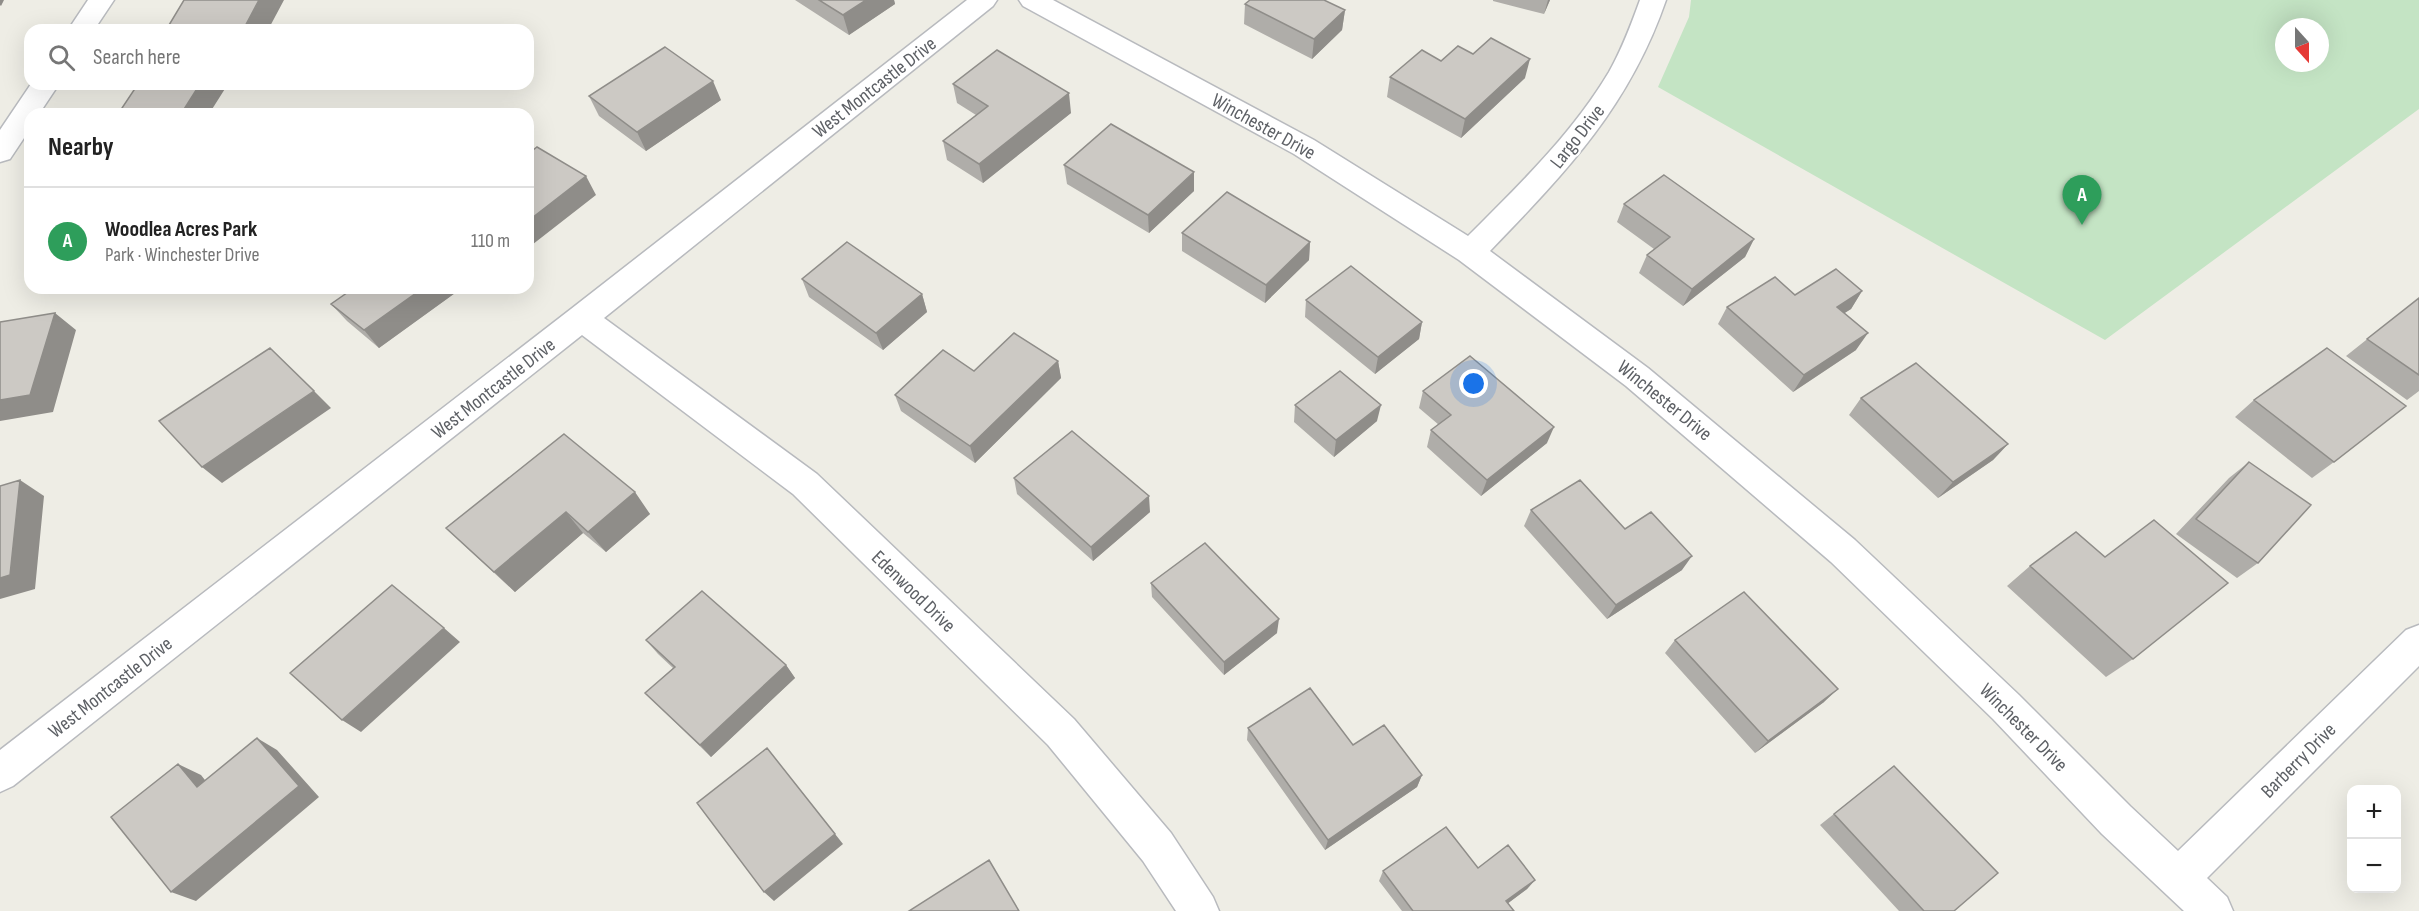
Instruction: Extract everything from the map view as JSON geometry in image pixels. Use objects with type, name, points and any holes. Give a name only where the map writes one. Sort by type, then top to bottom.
[{"type":"street","points":[[85,24],[101,0]]},
{"type":"street","name":"West Montcastle Drive","points":[[0,772],[582,318],[984,0]]},
{"type":"street","name":"Winchester Drive","points":[[1032,0],[1304,147],[1470,252],[1637,377],[1843,551],[2007,707],[2116,820],[2213,911]]},
{"type":"street","name":"Largo Drive","points":[[1470,252],[1549,173],[1595,117],[1644,30],[1653,0]]},
{"type":"street","points":[[29,108],[41,90]]},
{"type":"street","points":[[0,152],[24,116]]},
{"type":"street","name":"Edenwood Drive","points":[[582,318],[805,484],[1061,732],[1157,847],[1199,911]]},
{"type":"street","name":"Barberry Drive","points":[[2178,879],[2419,642]]},
{"type":"green space","points":[[1691,0],[2419,0],[2419,109],[2105,340],[1658,87],[1689,17]]},
{"type":"building","points":[[184,0],[259,0],[246,24],[170,24]]},
{"type":"building","points":[[819,0],[866,0],[843,15]]},
{"type":"building","points":[[1250,0],[1324,0],[1345,10],[1314,39],[1245,4]]},
{"type":"building","points":[[1491,38],[1530,59],[1465,119],[1390,77],[1422,50],[1441,61],[1458,46],[1473,54]]},
{"type":"building","points":[[665,47],[713,81],[637,132],[589,96]]},
{"type":"building","points":[[997,50],[1069,93],[979,164],[943,141],[988,106],[953,84]]},
{"type":"building","points":[[134,90],[196,90],[185,108],[122,108]]},
{"type":"building","points":[[1111,124],[1194,172],[1148,215],[1064,165]]},
{"type":"building","points":[[537,147],[586,176],[534,216],[534,149]]},
{"type":"building","points":[[1664,175],[1754,239],[1692,289],[1647,255],[1670,237],[1624,204]]},
{"type":"building","points":[[1227,192],[1310,242],[1266,285],[1182,233]]},
{"type":"building","points":[[847,242],[922,294],[876,333],[802,279]]},
{"type":"building","points":[[1351,266],[1422,322],[1378,357],[1306,300]]},
{"type":"building","points":[[1836,269],[1862,291],[1837,307],[1868,333],[1804,375],[1727,307],[1775,277],[1795,295]]},
{"type":"building","points":[[345,294],[415,294],[364,330],[331,304]]},
{"type":"building","points":[[2419,298],[2419,375],[2367,339]]},
{"type":"building","points":[[55,313],[30,395],[0,400],[0,322]]},
{"type":"building","points":[[1014,333],[1058,361],[970,446],[895,395],[943,350],[974,371]]},
{"type":"building","points":[[270,348],[314,391],[202,467],[159,421]]},
{"type":"building","points":[[2327,348],[2406,406],[2334,462],[2254,400]]},
{"type":"building","points":[[1470,356],[1554,427],[1487,480],[1431,430],[1451,415],[1423,391]]},
{"type":"building","points":[[1916,363],[2008,444],[1953,482],[1861,398]]},
{"type":"building","points":[[1340,371],[1381,405],[1336,440],[1295,405]]},
{"type":"building","points":[[1072,431],[1149,496],[1091,547],[1014,478]]},
{"type":"building","points":[[564,434],[635,492],[588,532],[566,512],[494,572],[446,528]]},
{"type":"building","points":[[2249,462],[2311,505],[2258,563],[2196,519]]},
{"type":"building","points":[[20,480],[10,575],[0,578],[0,486]]},
{"type":"building","points":[[1580,480],[1625,529],[1651,512],[1692,556],[1616,605],[1531,510]]},
{"type":"building","points":[[2154,520],[2228,583],[2133,659],[2030,566],[2076,532],[2105,557]]},
{"type":"building","points":[[1205,543],[1279,619],[1224,662],[1151,583]]},
{"type":"building","points":[[392,585],[444,628],[342,720],[290,673]]},
{"type":"building","points":[[702,591],[786,665],[700,745],[645,693],[675,667],[646,640]]},
{"type":"building","points":[[1744,592],[1838,689],[1768,741],[1675,640]]},
{"type":"building","points":[[1310,688],[1353,745],[1384,725],[1422,775],[1328,840],[1248,728]]},
{"type":"building","points":[[257,738],[299,786],[171,892],[111,817],[178,764],[197,787]]},
{"type":"building","points":[[767,748],[835,834],[764,892],[697,803]]},
{"type":"building","points":[[1894,766],[1998,873],[1954,911],[1924,911],[1834,814]]},
{"type":"building","points":[[1446,827],[1478,868],[1508,845],[1535,880],[1506,901],[1514,911],[1413,911],[1383,871]]},
{"type":"building","points":[[989,860],[1019,911],[909,911]]},
{"type":"place","name":"Woodlea Acres Park","points":[[2082,225]]}]
